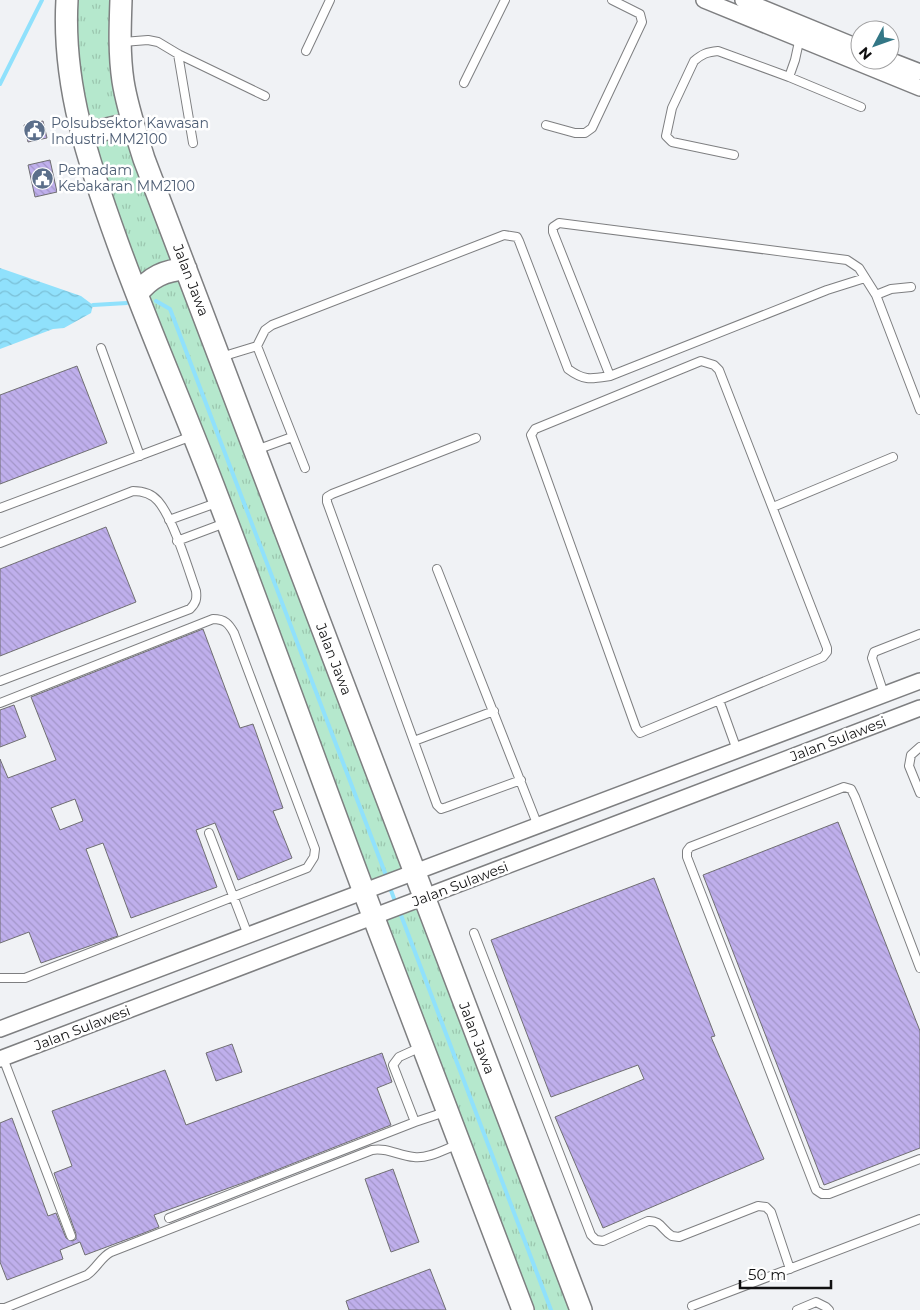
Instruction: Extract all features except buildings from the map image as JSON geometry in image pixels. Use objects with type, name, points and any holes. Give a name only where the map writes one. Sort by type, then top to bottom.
[{"type":"street","points":[[67,0],[70,83],[81,135],[108,215],[379,915],[422,1046],[520,1308]]},
{"type":"street","name":"Jalan Jawa","points":[[121,0],[120,42],[123,82],[144,159],[256,450],[419,900],[581,1310]]},
{"type":"street","points":[[704,0],[801,32],[850,45]]},
{"type":"street","points":[[743,0],[801,32],[920,88]]},
{"type":"street","points":[[900,64],[920,72]]},
{"type":"street","points":[[81,135],[133,123]]},
{"type":"street","points":[[137,294],[150,280],[158,275],[186,269]]},
{"type":"street","name":"Jalan Sulawesi","points":[[0,1029],[920,681]]},
{"type":"street","name":"Jalan Sulawesi","points":[[2,1059],[920,708]]},
{"type":"lane","points":[[306,52],[330,0]]},
{"type":"lane","points":[[464,84],[505,0]]},
{"type":"lane","points":[[546,126],[575,133],[585,133],[592,128],[642,22],[640,14],[612,0]]},
{"type":"lane","points":[[789,77],[801,32]]},
{"type":"lane","points":[[120,42],[148,40],[158,42],[178,54],[265,96]]},
{"type":"lane","points":[[734,155],[672,142],[666,136],[672,108],[694,61],[706,52],[718,51],[789,77],[861,107]]},
{"type":"lane","points":[[178,54],[193,143]]},
{"type":"lane","points":[[610,376],[553,232],[553,227],[559,223],[847,260],[858,268],[876,295],[920,410]]},
{"type":"lane","points":[[221,357],[257,346],[265,330],[272,325],[504,236],[512,235],[520,242],[568,369],[577,376],[589,379],[610,376],[827,290],[865,278]]},
{"type":"lane","points":[[876,295],[891,289],[911,287]]},
{"type":"lane","points":[[257,346],[305,468]]},
{"type":"lane","points":[[101,348],[140,456]]},
{"type":"lane","points":[[701,361],[714,364],[719,370],[827,648],[827,652],[823,657],[719,700],[644,732],[638,731],[531,435],[535,429],[701,361]]},
{"type":"lane","points":[[0,508],[194,436]]},
{"type":"lane","points":[[256,450],[292,437]]},
{"type":"lane","points":[[476,438],[332,494],[327,497],[327,502],[437,806],[441,808],[521,780]]},
{"type":"lane","points":[[772,507],[892,457]]},
{"type":"lane","points":[[0,543],[133,491],[141,491],[158,500],[169,520],[197,597],[196,603],[190,609],[0,681]]},
{"type":"lane","points":[[169,520],[220,502]]},
{"type":"lane","points":[[177,541],[227,523]]},
{"type":"lane","points":[[437,569],[538,826]]},
{"type":"lane","points":[[0,703],[214,619],[220,619],[228,623],[234,633],[315,849],[314,857],[306,868],[25,978],[0,978]]},
{"type":"lane","points":[[884,694],[872,658],[874,652],[920,634]]},
{"type":"lane","points":[[719,700],[737,750]]},
{"type":"lane","points":[[414,741],[494,711]]},
{"type":"lane","points":[[920,748],[910,755],[909,766],[920,793]]},
{"type":"lane","points":[[920,968],[851,789],[844,787],[690,847],[686,851],[816,1190],[822,1194],[829,1194],[920,1160]]},
{"type":"lane","points":[[209,832],[232,897],[248,935]]},
{"type":"lane","points":[[474,933],[591,1234],[596,1240],[603,1241],[653,1220],[658,1221],[672,1236],[679,1236],[758,1206],[766,1207],[771,1212],[790,1269]]},
{"type":"lane","points":[[415,1122],[393,1065],[399,1056],[422,1046]]},
{"type":"lane","points":[[2,1059],[71,1236]]},
{"type":"lane","points":[[168,1218],[447,1111]]},
{"type":"lane","points":[[0,1308],[6,1308],[87,1275],[111,1252],[372,1150],[380,1148],[413,1157],[421,1157],[460,1144]]},
{"type":"lane","points":[[692,1306],[920,1219]]},
{"type":"lane","points":[[797,1310],[816,1302],[829,1310]]},
{"type":"green space","points":[[67,0],[121,0],[123,82],[415,873],[363,892],[81,135]]},
{"type":"green space","points":[[424,898],[581,1310],[523,1310],[373,917]]},
{"type":"water","points":[[0,268],[81,296],[93,305],[91,313],[64,328],[53,329],[0,349]]},
{"type":"waterway","points":[[0,84],[42,0]]},
{"type":"waterway","points":[[156,301],[170,309],[387,878]]},
{"type":"waterway","points":[[93,305],[127,303]]},
{"type":"waterway","points":[[389,885],[396,904]]},
{"type":"waterway","points":[[399,910],[551,1310]]},
{"type":"place","name":"Polsubsektor Kawasan Industri MM2100","points":[[35,131]]},
{"type":"place","name":"Pemadam Kebakaran MM2100","points":[[42,178]]}]
